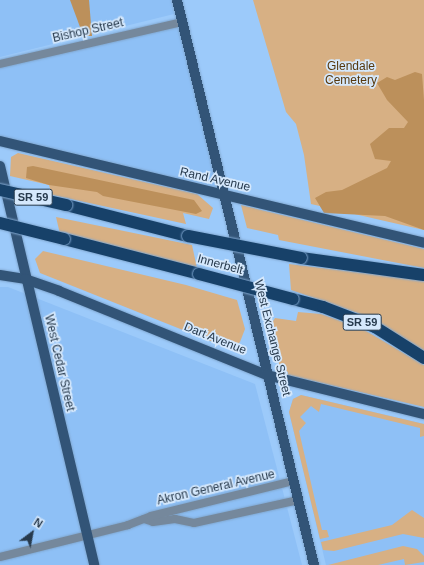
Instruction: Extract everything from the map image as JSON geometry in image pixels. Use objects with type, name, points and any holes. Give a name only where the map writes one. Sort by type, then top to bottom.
[{"type":"highway","name":"Innerbelt","points":[[0,190],[188,236],[301,258],[424,275]]},
{"type":"highway","name":"Innerbelt","points":[[0,223],[324,307],[375,328],[424,358]]},
{"type":"main road","name":"West Exchange Street","points":[[177,0],[314,565]]},
{"type":"main road","name":"Rand Avenue","points":[[0,141],[424,243]]},
{"type":"main road","name":"West Cedar Street","points":[[0,166],[25,279],[94,565]]},
{"type":"main road","name":"Dart Avenue","points":[[0,275],[25,279],[267,375],[424,414]]},
{"type":"street","name":"Bishop Street","points":[[0,64],[182,22]]},
{"type":"street","name":"Akron General Avenue","points":[[0,557],[144,519],[294,482]]},
{"type":"street","name":"Akron General Avenue","points":[[144,519],[153,522],[174,519],[194,523],[299,500]]},
{"type":"shaded area","points":[[0,0],[171,0],[174,14],[0,57]]},
{"type":"shaded area","points":[[70,0],[89,0],[92,36],[87,36],[80,27]]},
{"type":"shaded area","points":[[182,22],[225,194],[0,141],[0,64]]},
{"type":"shaded area","points":[[415,72],[422,74],[424,100],[424,230],[385,216],[324,213],[315,198],[326,192],[342,190],[387,168],[391,161],[375,159],[370,144],[389,128],[404,128],[408,122],[387,100],[377,83],[387,77],[395,80]]},
{"type":"shaded area","points":[[33,166],[194,200],[202,211],[196,214],[103,196],[97,192],[49,185],[26,178],[27,167]]},
{"type":"shaded area","points":[[0,287],[8,287],[255,384],[302,565],[0,565]]},
{"type":"shaded area","points":[[301,395],[424,424],[424,565],[326,565],[289,412],[293,399]]},
{"type":"green space","name":"Glendale Cemetery","points":[[253,0],[424,0],[424,230],[311,204],[304,155],[296,124],[286,112]]},
{"type":"green space","points":[[18,153],[197,194],[213,208],[209,219],[183,213],[186,224],[52,195],[49,185],[10,176],[11,157]]},
{"type":"green space","points":[[241,205],[424,249],[424,268],[279,240],[278,235],[247,228]]},
{"type":"green space","points":[[56,217],[192,245],[197,268],[60,234]]},
{"type":"green space","points":[[43,251],[186,285],[237,300],[245,329],[240,342],[234,348],[223,346],[40,273],[35,259]]},
{"type":"green space","points":[[289,264],[424,280],[424,351],[360,314],[291,290]]},
{"type":"green space","points":[[298,312],[321,314],[361,328],[424,365],[424,407],[287,375],[288,372],[280,368],[270,326],[275,318],[296,321]]},
{"type":"green space","points":[[301,395],[424,424],[424,436],[420,437],[420,428],[321,404],[319,412],[311,406],[300,417],[306,423],[299,431],[322,530],[327,530],[329,537],[320,539],[289,412],[293,399]]},
{"type":"green space","points":[[412,510],[424,518],[424,538],[403,534],[334,551],[323,550],[321,542],[392,525]]},
{"type":"green space","points":[[403,546],[417,549],[424,556],[424,562],[405,565],[404,559],[378,565],[328,565]]}]
